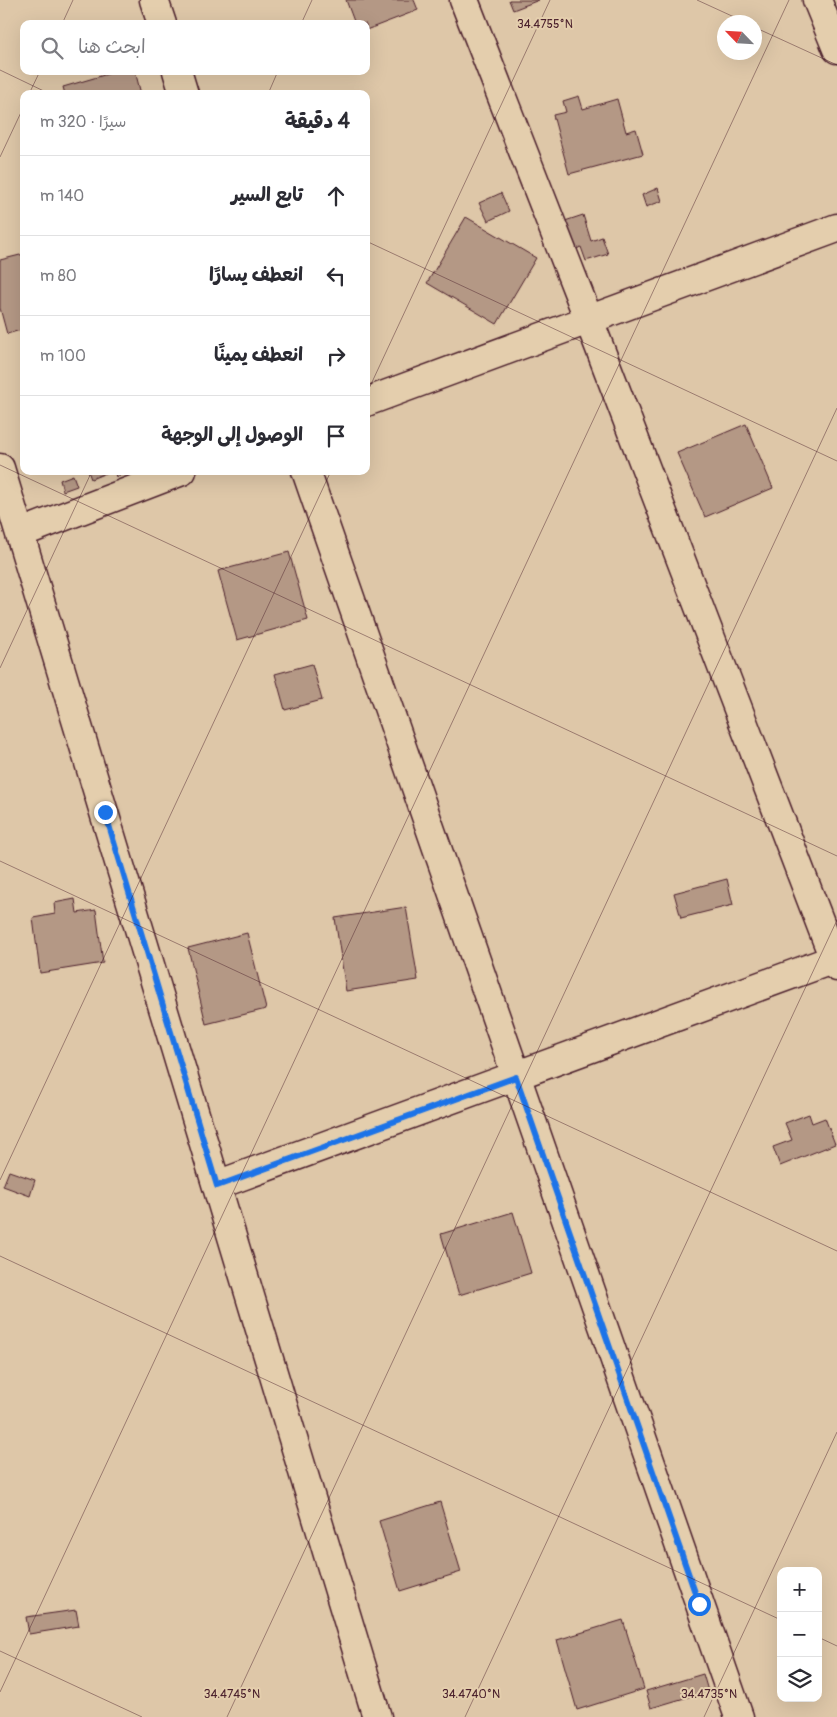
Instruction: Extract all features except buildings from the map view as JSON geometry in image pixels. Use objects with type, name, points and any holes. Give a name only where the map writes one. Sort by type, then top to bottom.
[{"type":"street","points":[[154,0],[161,20]]},
{"type":"street","points":[[217,1186],[836,961],[464,0]]},
{"type":"street","points":[[817,0],[837,49]]},
{"type":"street","points":[[178,75],[183,90]]},
{"type":"street","points":[[370,401],[837,228]]},
{"type":"street","points":[[0,468],[377,1717]]},
{"type":"street","points":[[21,533],[172,475]]},
{"type":"street","points":[[307,475],[738,1717]]},
{"type":"route","points":[[105,812],[217,1186],[516,1077],[699,1604]]}]
